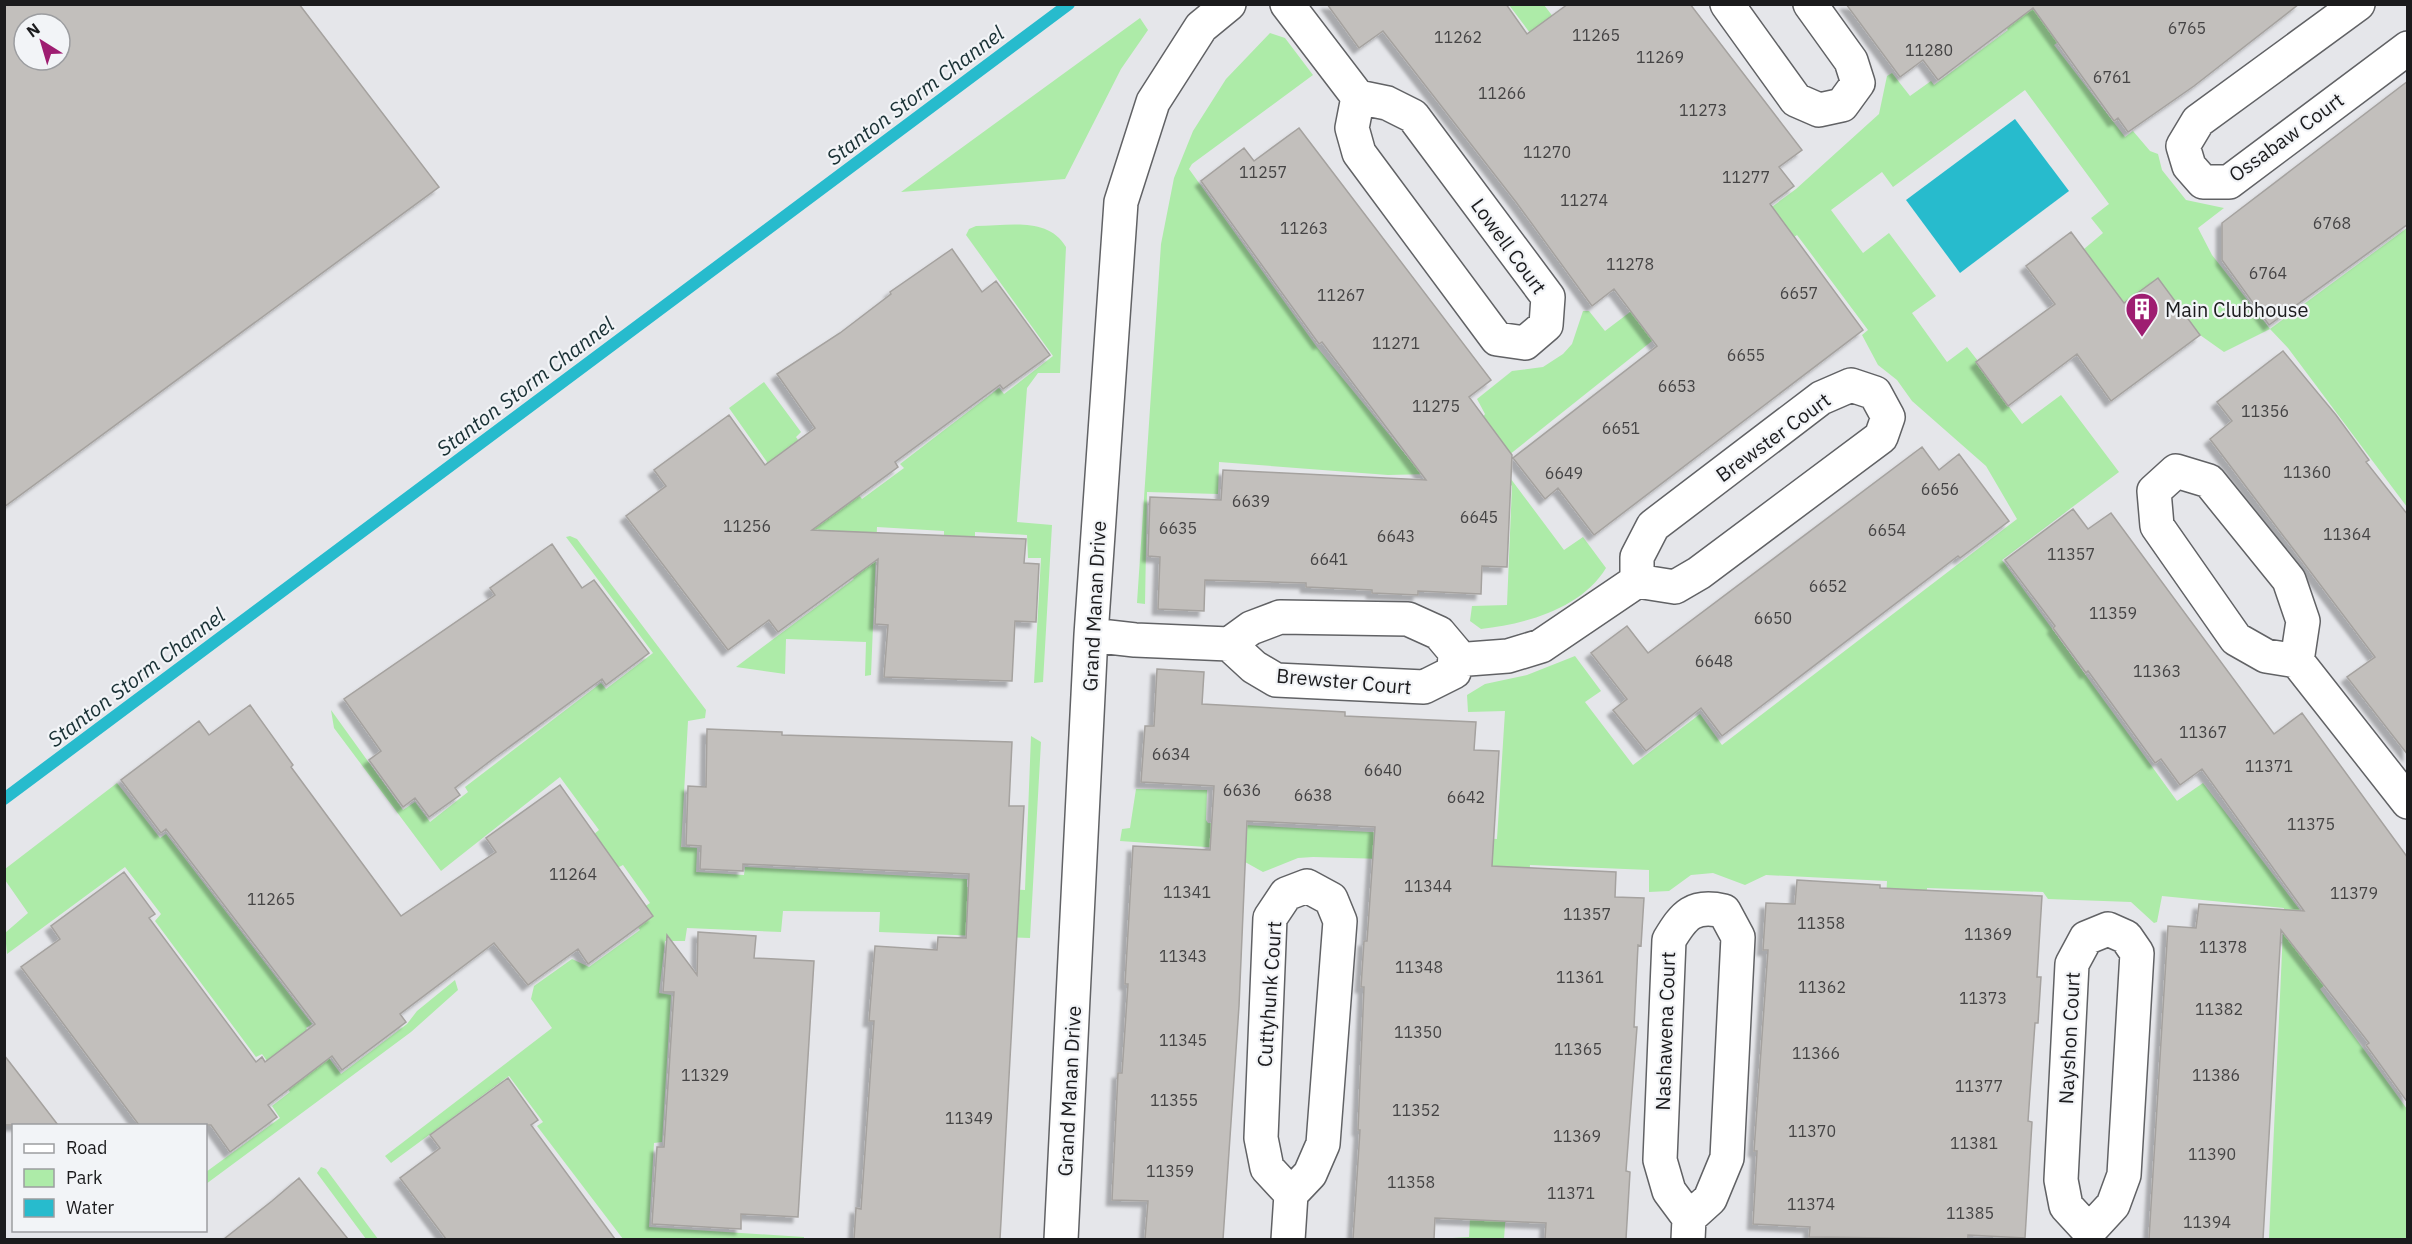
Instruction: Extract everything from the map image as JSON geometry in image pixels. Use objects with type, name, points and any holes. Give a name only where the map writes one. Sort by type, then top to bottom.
[{"type":"street","name":"Grand Manan Drive","points":[[1061,1239],[1091,635],[1121,202],[1153,102],[1201,27],[1229,4]]},
{"type":"street","points":[[1287,4],[1359,97]]},
{"type":"street","points":[[1726,4],[1796,100],[1819,110],[1842,105],[1858,83],[1851,61],[1810,4]]},
{"type":"street","name":"Ossabaw Court","points":[[2358,4],[2198,121],[2183,146],[2189,166],[2203,182],[2229,182],[2408,48]]},
{"type":"street","name":"Lowell Court","points":[[1359,97],[1387,103],[1413,116],[1548,297],[1546,325],[1525,343],[1497,339],[1359,153],[1352,128],[1359,97]]},
{"type":"street","name":"Brewster Court","points":[[1851,385],[1875,393],[1888,417],[1881,437],[1699,573],[1675,587],[1637,581],[1637,557],[1653,526],[1821,398],[1851,385]]},
{"type":"street","points":[[2297,661],[2303,621],[2289,580],[2209,481],[2176,471],[2154,491],[2157,526],[2236,639],[2266,656],[2297,661],[2408,801]]},
{"type":"street","points":[[1091,635],[1135,640],[1229,644],[1251,628],[1280,617],[1408,620],[1439,633],[1455,652],[1455,660],[1508,656],[1541,646],[1637,581]]},
{"type":"street","name":"Brewster Court","points":[[1229,644],[1254,667],[1276,680],[1424,687],[1454,672],[1455,660]]},
{"type":"street","name":"Cuttyhunk Court","points":[[1307,886],[1331,898],[1340,921],[1323,1144],[1310,1174],[1291,1194],[1267,1168],[1261,1138],[1270,918],[1286,894],[1307,886]]},
{"type":"street","name":"Nashawena Court","points":[[1707,908],[1724,912],[1738,938],[1727,1158],[1710,1199],[1689,1229],[1669,1191],[1660,1160],[1669,940],[1683,916],[1707,908]]},
{"type":"street","name":"Nayshon Court","points":[[2108,929],[2126,937],[2137,954],[2124,1175],[2113,1205],[2089,1235],[2066,1206],[2061,1180],[2072,964],[2086,938],[2108,929]]},
{"type":"street","points":[[1288,1239],[1291,1194]]},
{"type":"green space","points":[[1989,4],[2029,5],[2035,11],[2043,5],[2107,5],[2054,45],[2125,137],[2133,131],[2150,151],[2158,154],[2162,170],[2186,200],[2224,208],[2198,228],[2212,255],[2270,329],[2224,352],[2200,335],[2158,278],[2124,303],[2084,249],[2103,233],[2091,218],[2109,204],[2025,90],[1893,187],[1882,172],[1831,210],[1863,253],[1889,233],[1936,296],[1912,313],[1947,362],[1967,347],[1978,361],[1976,363],[2022,424],[2061,395],[2119,472],[2002,560],[2177,801],[2203,783],[2345,969],[2320,989],[2407,1109],[2407,1239],[2269,1239],[2284,908],[2162,896],[2157,922],[2154,923],[2131,902],[2048,899],[2043,892],[1927,888],[1909,1239],[1868,1239],[1887,881],[1766,875],[1745,885],[1713,873],[1691,875],[1669,891],[1649,892],[1649,870],[1530,865],[1504,1239],[1436,1239],[1469,1237],[1490,862],[1313,857],[1298,858],[1263,872],[1220,848],[1120,841],[1122,829],[1130,828],[1136,789],[1207,790],[1206,820],[1208,823],[1497,839],[1505,711],[1468,712],[1467,695],[1485,684],[1527,675],[1575,656],[1601,691],[1585,702],[1633,765],[1700,714],[1722,745],[2017,519],[1986,466],[1912,401],[1897,380],[1878,365],[1862,335],[1868,330],[1797,235],[1657,337],[1499,463],[1564,550],[1583,537],[1606,568],[1582,594],[1567,604],[1533,618],[1498,627],[1481,629],[1470,621],[1472,606],[1507,605],[1512,486],[1487,458],[1430,474],[1388,475],[1219,462],[1218,494],[1147,492],[1145,604],[1137,603],[1161,244],[1174,178],[1193,131],[1226,79],[1270,33],[1285,38],[1313,75],[1192,164],[1189,169],[1316,346],[1417,466],[1483,417],[1485,414],[1477,399],[1512,371],[1543,367],[1563,354],[1572,344],[1583,311],[1589,311],[1605,331],[1700,259],[1509,5],[1544,5],[1726,241],[1796,189],[1879,114],[1887,76],[1892,73],[1910,96],[1931,81],[1934,85],[2008,30]]},
{"type":"green space","points":[[1140,18],[1148,30],[1121,69],[1065,179],[901,192]]},
{"type":"green space","points":[[1013,224],[1038,227],[1058,237],[1066,247],[1060,373],[1038,373],[1027,388],[1017,522],[1052,525],[1043,682],[1034,683],[1041,558],[1028,558],[1027,535],[975,532],[975,543],[944,541],[944,531],[877,527],[871,675],[865,676],[866,642],[786,639],[785,674],[736,667],[854,579],[818,529],[814,531],[765,467],[767,462],[729,408],[764,382],[801,432],[796,437],[834,491],[848,482],[862,499],[904,468],[900,464],[999,388],[1004,394],[1053,356],[966,235],[969,229],[976,226]]},
{"type":"green space","points":[[2407,228],[2407,507],[2288,348],[2270,329]]},
{"type":"green space","points":[[566,537],[577,539],[706,710],[705,718],[688,721],[681,847],[697,848],[696,872],[744,875],[745,867],[967,879],[967,887],[1025,890],[1031,736],[1041,742],[1030,938],[879,932],[880,912],[783,911],[781,932],[687,928],[685,941],[665,941],[659,993],[671,995],[662,1142],[654,1143],[649,1227],[804,1237],[804,1239],[623,1239],[537,1126],[543,1122],[509,1076],[391,1163],[385,1156],[552,1028],[531,999],[534,986],[572,959],[589,967],[640,930],[631,916],[650,903],[623,865],[617,868],[593,835],[599,830],[560,777],[441,871],[334,728],[331,710],[403,810],[415,802],[430,822],[468,792],[465,787],[601,683],[606,689],[653,653]]},
{"type":"green space","points":[[117,783],[160,838],[166,834],[312,1024],[306,1028],[341,1074],[407,1024],[417,1011],[455,980],[458,990],[411,1032],[207,1183],[207,1171],[280,1118],[272,1106],[290,1092],[262,1054],[256,1057],[155,921],[161,914],[125,867],[7,954],[5,933],[28,913],[5,880],[5,869]]},
{"type":"green space","points":[[321,1167],[326,1169],[378,1239],[366,1239],[317,1173]]},
{"type":"water","points":[[2015,119],[2069,191],[1960,273],[1906,200]]},
{"type":"building","points":[[4,4],[299,4],[439,187],[4,507]]},
{"type":"building","points":[[1327,4],[1506,4],[1527,34],[1568,4],[1690,4],[1802,150],[1779,167],[1794,186],[1770,204],[1863,330],[1594,535],[1558,488],[1545,499],[1513,458],[1657,346],[1614,289],[1592,306],[1516,202],[1383,31],[1359,48]]},
{"type":"building","points":[[1846,4],[2299,4],[2194,86],[2128,132],[2118,118],[2114,121],[2033,8],[1938,80],[1923,60],[1900,77]]},
{"type":"building","points":[[2408,81],[2408,224],[2269,325],[2222,260],[2222,223]]},
{"type":"building","points":[[1299,128],[1491,380],[1469,397],[1512,455],[1507,567],[1482,566],[1481,594],[1418,591],[1418,595],[1372,593],[1372,590],[1306,587],[1306,583],[1205,580],[1204,611],[1158,609],[1160,557],[1148,556],[1150,497],[1221,500],[1223,470],[1426,480],[1322,342],[1319,344],[1201,181],[1244,148],[1254,161]]},
{"type":"building","points":[[2071,232],[2124,303],[2158,278],[2200,335],[2111,401],[2077,354],[2008,406],[1976,362],[2055,304],[2026,266]]},
{"type":"building","points":[[952,249],[982,292],[996,281],[1050,355],[1003,389],[1000,385],[895,462],[898,467],[812,530],[1026,539],[1024,563],[1039,564],[1036,622],[1015,621],[1012,681],[884,677],[888,625],[875,624],[878,559],[778,632],[769,620],[728,650],[626,516],[666,486],[654,470],[729,415],[765,465],[815,428],[777,374],[840,333],[891,294],[890,292]]},
{"type":"building","points":[[2283,351],[2336,415],[2369,460],[2366,462],[2408,515],[2408,755],[2347,677],[2375,657],[2210,439],[2232,421],[2217,402]]},
{"type":"building","points":[[1922,447],[1939,470],[1959,454],[2009,521],[1960,558],[1958,556],[1722,736],[1701,708],[1646,751],[1613,710],[1627,699],[1591,653],[1627,626],[1648,653]]},
{"type":"building","points":[[2073,509],[2088,529],[2111,513],[2274,734],[2302,713],[2408,858],[2408,1103],[2366,1045],[2369,1043],[2281,930],[2263,1239],[2149,1239],[2168,926],[2196,928],[2199,904],[2304,911],[2202,769],[2180,785],[2161,759],[2155,763],[2088,671],[2086,673],[2053,628],[2055,626],[2005,560]]},
{"type":"building","points":[[552,544],[582,588],[594,580],[649,653],[606,685],[602,679],[494,758],[455,788],[460,795],[429,817],[415,798],[403,807],[369,760],[381,751],[344,699],[495,595],[490,588]]},
{"type":"building","points":[[1157,669],[1204,672],[1202,704],[1345,712],[1345,716],[1476,722],[1474,750],[1499,751],[1492,866],[1616,872],[1615,897],[1644,898],[1641,946],[1638,945],[1634,1027],[1637,1027],[1626,1171],[1630,1172],[1626,1239],[1545,1239],[1546,1223],[1435,1218],[1434,1239],[1353,1239],[1360,1130],[1358,1130],[1364,987],[1361,987],[1364,941],[1367,941],[1375,827],[1247,821],[1239,1006],[1223,1239],[1145,1239],[1148,1201],[1112,1200],[1118,1073],[1122,1073],[1128,984],[1125,984],[1133,846],[1210,850],[1214,786],[1141,782],[1145,726],[1154,726]]},
{"type":"building","points":[[250,705],[293,765],[291,767],[401,916],[496,852],[486,838],[560,785],[653,916],[588,964],[578,949],[528,985],[494,943],[400,1014],[406,1022],[342,1070],[332,1056],[268,1105],[277,1117],[230,1152],[211,1125],[138,1124],[21,967],[60,939],[51,926],[124,872],[155,914],[149,918],[256,1062],[262,1057],[265,1062],[315,1024],[166,829],[161,833],[121,780],[199,721],[209,735]]},
{"type":"building","points":[[707,729],[782,732],[782,735],[1012,742],[1009,806],[1024,806],[1000,1239],[854,1239],[856,1208],[861,1209],[874,1021],[869,1021],[875,946],[937,950],[938,937],[966,938],[969,874],[743,864],[743,871],[700,869],[701,846],[686,845],[688,786],[706,787]]},
{"type":"building","points":[[1797,880],[1880,885],[1880,888],[2042,896],[2037,977],[2041,977],[2038,1023],[2035,1023],[2028,1121],[2032,1122],[2025,1238],[1968,1235],[1968,1239],[1809,1237],[1810,1227],[1753,1224],[1757,1151],[1754,1151],[1768,950],[1763,950],[1766,903],[1795,904]]},
{"type":"building","points":[[698,932],[756,936],[754,958],[814,961],[798,1217],[741,1214],[741,1229],[652,1224],[657,1147],[664,1147],[674,992],[663,992],[667,935],[697,975]]},
{"type":"building","points":[[4,1055],[57,1124],[4,1125]]},
{"type":"building","points":[[508,1078],[538,1120],[531,1125],[615,1239],[446,1239],[400,1178],[440,1148],[430,1135]]},
{"type":"building","points":[[299,1178],[348,1239],[224,1239],[272,1201]]},
{"type":"waterway","name":"Stanton Storm Channel","points":[[4,799],[1069,4]]},
{"type":"place","name":"Main Clubhouse","points":[[2142,338]]}]
